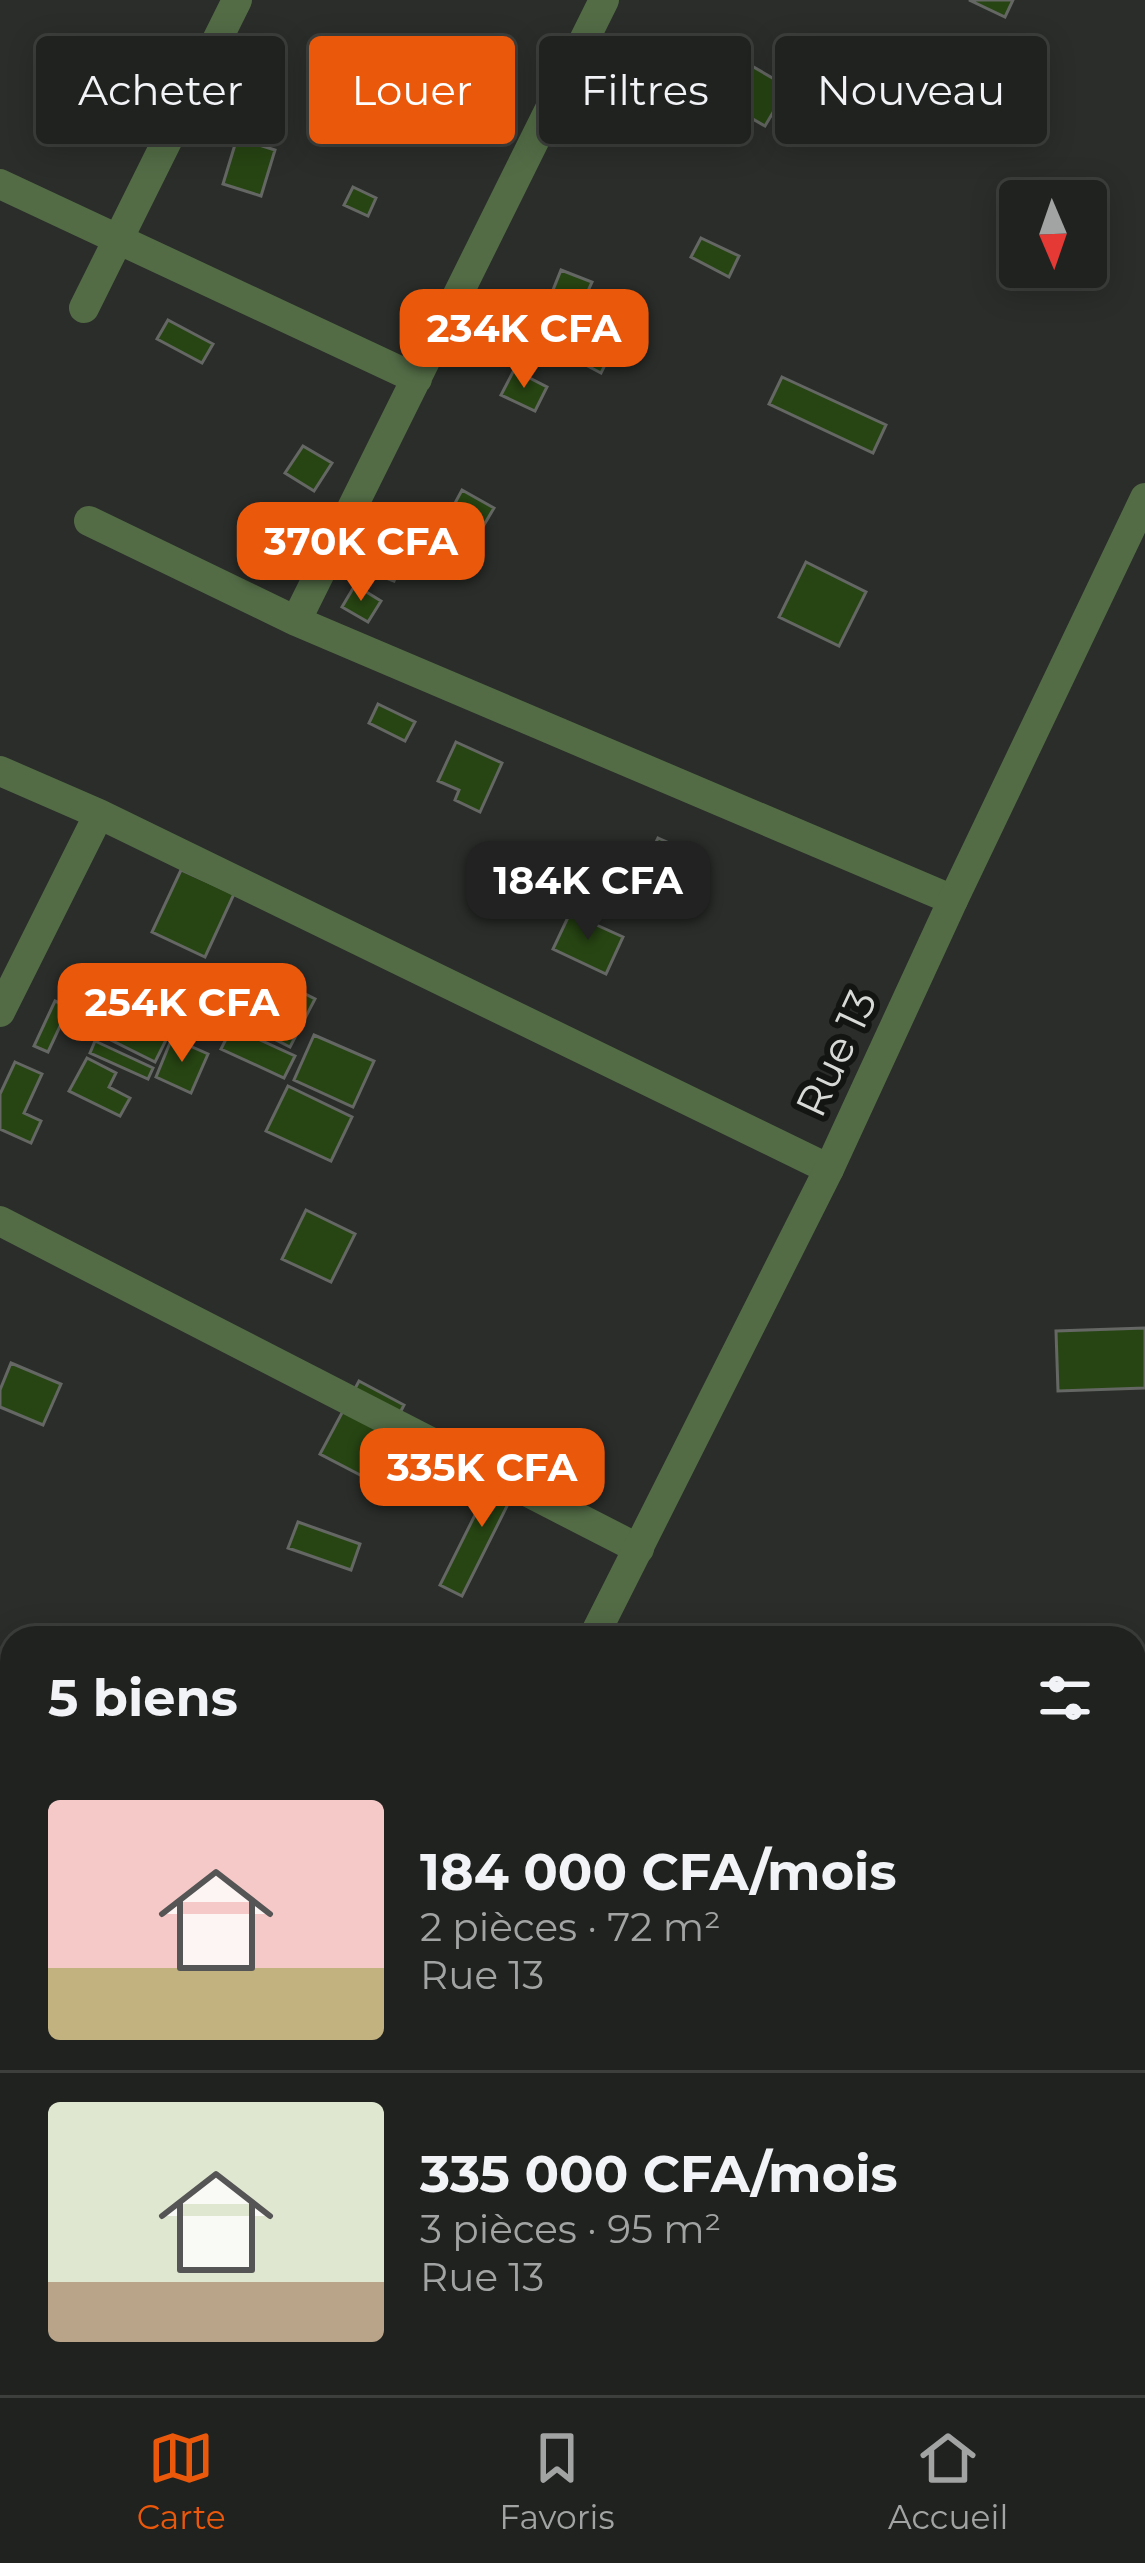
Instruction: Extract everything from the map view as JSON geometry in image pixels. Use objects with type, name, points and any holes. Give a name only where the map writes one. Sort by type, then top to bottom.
[{"type":"street","points":[[84,308],[237,0]]},
{"type":"street","points":[[296,621],[604,0]]},
{"type":"street","points":[[0,184],[416,379]]},
{"type":"street","name":"Rue 13","points":[[599,1626],[830,1169],[952,900],[1145,498]]},
{"type":"street","points":[[89,521],[296,621],[952,900]]},
{"type":"street","points":[[0,771],[99,814],[830,1169]]},
{"type":"street","points":[[0,1012],[99,814]]},
{"type":"street","points":[[0,1221],[639,1549]]},
{"type":"building","points":[[969,0],[1013,0],[1005,17]]},
{"type":"building","points":[[751,66],[775,79],[775,109],[765,126],[751,118]]},
{"type":"building","points":[[235,144],[275,150],[261,196],[223,184]]},
{"type":"building","points":[[353,187],[376,198],[368,216],[344,205]]},
{"type":"building","points":[[701,238],[739,256],[729,277],[691,257]]},
{"type":"building","points":[[561,270],[592,282],[583,302],[553,290]]},
{"type":"building","points":[[585,312],[622,331],[601,373],[563,353]]},
{"type":"building","points":[[168,320],[213,344],[202,363],[157,339]]},
{"type":"building","points":[[514,370],[547,387],[535,411],[501,395]]},
{"type":"building","points":[[782,377],[886,425],[873,453],[769,404]]},
{"type":"building","points":[[303,446],[332,463],[314,491],[285,473]]},
{"type":"building","points":[[462,490],[494,508],[478,535],[447,518]]},
{"type":"building","points":[[375,537],[407,549],[394,581],[362,569]]},
{"type":"building","points":[[806,562],[866,592],[839,646],[779,617]]},
{"type":"building","points":[[355,585],[381,601],[368,622],[342,607]]},
{"type":"building","points":[[378,704],[415,722],[405,741],[369,723]]},
{"type":"building","points":[[456,742],[502,763],[480,812],[455,800],[459,790],[438,781]]},
{"type":"building","points":[[658,838],[676,846],[659,882],[641,873]]},
{"type":"building","points":[[181,870],[234,894],[205,957],[152,932]]},
{"type":"building","points":[[570,913],[623,937],[606,974],[553,949]]},
{"type":"building","points":[[256,969],[315,999],[290,1047],[231,1017]]},
{"type":"building","points":[[55,1001],[69,1007],[48,1052],[34,1046]]},
{"type":"building","points":[[115,1002],[171,1030],[155,1062],[99,1034]]},
{"type":"building","points":[[232,1027],[295,1056],[284,1078],[221,1049]]},
{"type":"building","points":[[314,1035],[374,1061],[353,1107],[294,1080]]},
{"type":"building","points":[[172,1038],[208,1054],[191,1093],[156,1077]]},
{"type":"building","points":[[95,1041],[153,1068],[148,1079],[90,1053]]},
{"type":"building","points":[[87,1058],[116,1073],[109,1087],[130,1098],[120,1116],[69,1091]]},
{"type":"building","points":[[15,1062],[42,1074],[24,1113],[41,1121],[31,1143],[0,1129],[0,1094]]},
{"type":"building","points":[[288,1086],[352,1117],[331,1161],[266,1131]]},
{"type":"building","points":[[306,1210],[355,1234],[331,1282],[282,1259]]},
{"type":"building","points":[[1145,1328],[1145,1388],[1058,1391],[1056,1331]]},
{"type":"building","points":[[11,1363],[61,1384],[43,1425],[0,1407],[0,1390]]},
{"type":"building","points":[[359,1381],[404,1405],[366,1478],[320,1454]]},
{"type":"building","points":[[501,1463],[523,1474],[462,1596],[440,1585]]},
{"type":"building","points":[[298,1522],[360,1544],[351,1570],[288,1548]]}]
